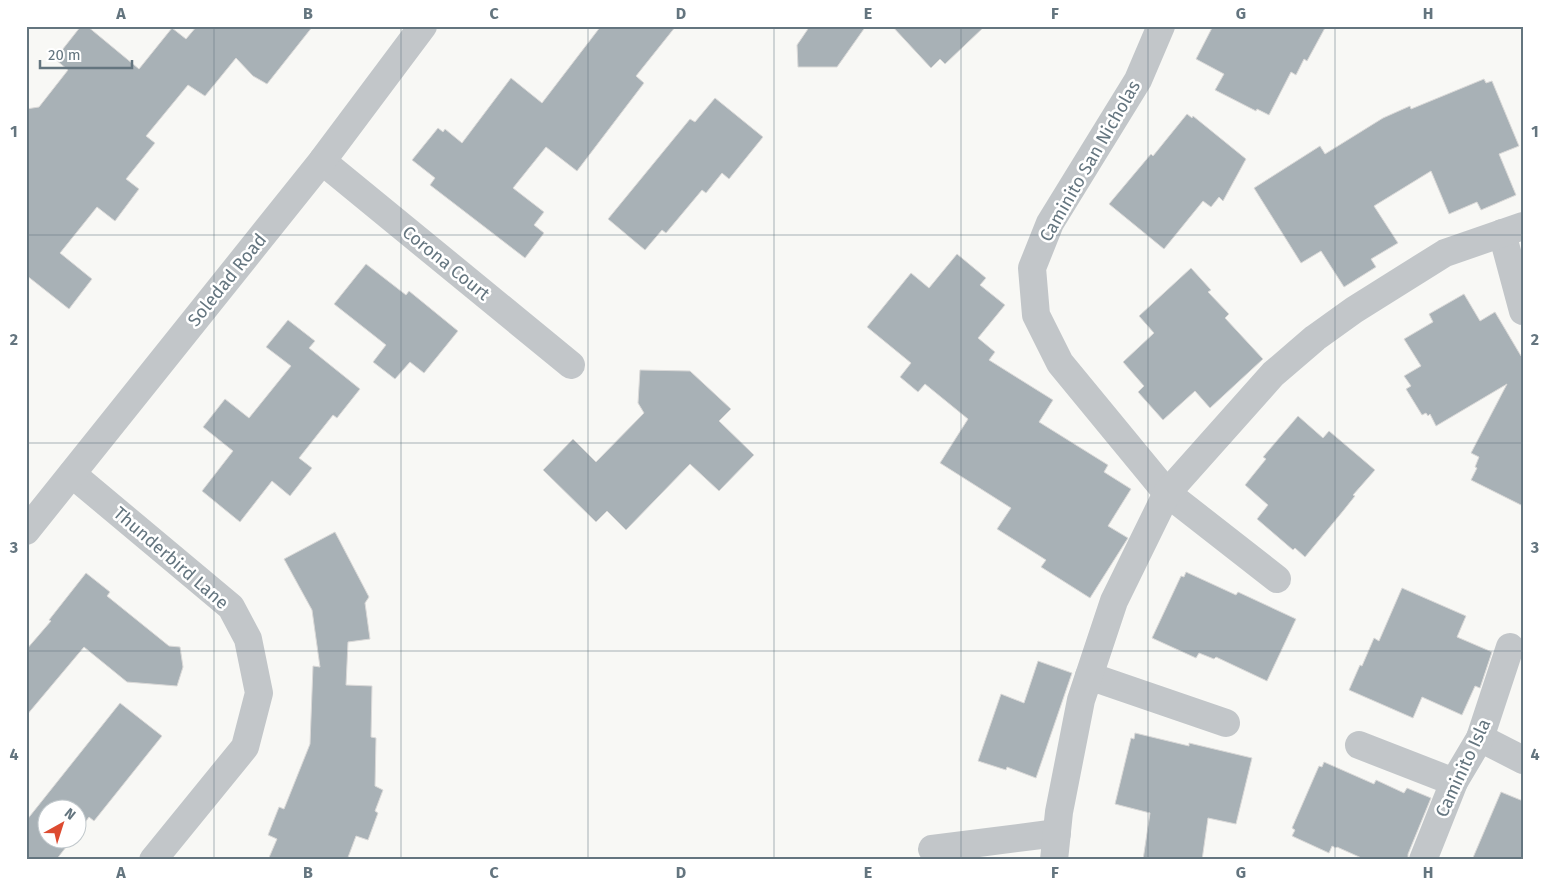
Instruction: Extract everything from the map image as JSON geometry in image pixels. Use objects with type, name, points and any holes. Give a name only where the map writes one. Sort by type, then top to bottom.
[{"type":"street","name":"Soledad Road","points":[[26,531],[322,160],[423,26]]},
{"type":"street","name":"Caminito San Nicholas","points":[[1161,26],[1138,80],[1050,223],[1032,268],[1036,315],[1060,362],[1167,494],[1278,579]]},
{"type":"street","name":"Corona Court","points":[[322,160],[571,365]]},
{"type":"street","points":[[1054,860],[1059,812],[1081,700],[1114,601],[1167,494],[1273,374],[1315,338],[1354,310],[1445,253],[1512,229],[1523,311]]},
{"type":"street","name":"Thunderbird Lane","points":[[72,474],[231,607],[248,639],[259,693],[245,747],[153,860]]},
{"type":"street","name":"Caminito Isla","points":[[1423,860],[1454,782],[1480,738],[1510,647]]},
{"type":"street","points":[[1089,676],[1226,724]]},
{"type":"street","points":[[1480,738],[1523,760]]},
{"type":"street","points":[[1359,745],[1454,782]]},
{"type":"street","points":[[932,849],[1057,833]]},
{"type":"building","points":[[81,26],[87,26],[139,69],[172,28],[186,39],[197,26],[313,26],[267,84],[253,76],[236,58],[205,96],[188,85],[146,136],[155,143],[126,179],[139,189],[115,221],[97,207],[60,253],[92,279],[69,309],[26,275],[26,109],[39,107],[68,70],[55,59]]},
{"type":"building","points":[[601,26],[676,26],[636,76],[644,83],[577,171],[546,147],[513,188],[544,212],[534,225],[544,233],[525,258],[430,185],[435,178],[412,160],[438,128],[443,132],[445,129],[462,143],[511,78],[542,103]]},
{"type":"building","points":[[810,26],[866,26],[837,67],[798,67],[797,45]]},
{"type":"building","points":[[892,26],[985,26],[945,64],[940,59],[931,68]]},
{"type":"building","points":[[1213,26],[1326,26],[1307,61],[1304,59],[1296,75],[1291,72],[1269,115],[1257,109],[1256,111],[1215,90],[1224,74],[1196,59]]},
{"type":"building","points":[[1484,79],[1486,83],[1492,81],[1519,146],[1499,154],[1516,195],[1481,210],[1477,202],[1449,214],[1431,171],[1374,206],[1398,243],[1371,259],[1376,267],[1344,287],[1321,251],[1301,263],[1254,188],[1320,146],[1325,154],[1383,118],[1410,106],[1411,109]]},
{"type":"building","points":[[715,98],[763,137],[729,179],[722,173],[706,193],[702,190],[666,233],[662,230],[645,250],[608,219],[690,119],[695,122]]},
{"type":"building","points":[[1187,114],[1192,118],[1193,116],[1246,159],[1223,201],[1219,197],[1211,207],[1203,201],[1164,249],[1109,204],[1151,154],[1153,156]]},
{"type":"building","points":[[957,254],[986,278],[980,285],[1005,305],[978,338],[995,352],[989,360],[1053,400],[1039,422],[1108,465],[1104,472],[1131,489],[1108,526],[1128,538],[1090,598],[1041,567],[1046,560],[997,529],[1011,508],[940,463],[968,419],[925,384],[918,392],[900,377],[911,363],[867,327],[911,273],[929,288]]},
{"type":"building","points":[[366,264],[406,295],[409,291],[458,331],[424,373],[410,362],[395,379],[373,362],[386,345],[334,304]]},
{"type":"building","points":[[1191,268],[1211,290],[1208,292],[1229,314],[1225,318],[1263,359],[1210,408],[1195,391],[1163,420],[1138,392],[1144,386],[1123,362],[1154,333],[1139,316]]},
{"type":"building","points":[[1464,294],[1480,321],[1495,312],[1521,356],[1523,352],[1523,506],[1471,480],[1477,468],[1475,467],[1479,457],[1471,453],[1507,384],[1436,426],[1430,414],[1428,416],[1426,413],[1422,415],[1406,389],[1411,386],[1404,376],[1421,366],[1404,339],[1433,322],[1429,314]]},
{"type":"building","points":[[288,320],[315,341],[309,348],[360,389],[337,418],[333,415],[299,458],[312,468],[290,496],[272,481],[240,522],[202,491],[233,451],[203,427],[225,399],[249,418],[291,366],[266,347]]},
{"type":"building","points":[[640,370],[690,371],[731,409],[719,421],[754,455],[719,491],[690,464],[626,530],[607,511],[596,522],[543,470],[573,439],[596,462],[644,413],[638,403]]},
{"type":"building","points":[[1298,416],[1323,438],[1329,431],[1375,470],[1305,557],[1295,548],[1293,550],[1257,519],[1268,505],[1245,485],[1266,459],[1263,457]]},
{"type":"building","points":[[335,532],[369,597],[365,603],[370,639],[348,642],[346,685],[372,686],[371,737],[376,738],[375,786],[383,790],[375,811],[378,813],[368,840],[356,836],[347,860],[268,860],[277,839],[268,835],[279,807],[284,809],[310,744],[313,666],[320,667],[312,610],[284,559]]},
{"type":"building","points":[[1186,572],[1236,595],[1238,592],[1296,619],[1267,681],[1216,657],[1214,659],[1199,653],[1196,658],[1152,638],[1181,576],[1184,577]]},
{"type":"building","points":[[86,573],[110,592],[107,596],[169,646],[180,647],[183,667],[177,686],[127,682],[84,647],[26,716],[26,650],[51,621],[49,620]]},
{"type":"building","points":[[1402,588],[1466,616],[1457,637],[1492,652],[1480,688],[1475,686],[1462,715],[1422,697],[1413,718],[1349,690],[1374,638],[1379,641]]},
{"type":"building","points":[[1038,661],[1072,673],[1036,778],[1007,767],[1006,770],[978,761],[1001,694],[1024,703]]},
{"type":"building","points":[[120,703],[162,736],[94,821],[89,817],[88,818],[88,798],[44,798]]},
{"type":"building","points":[[1135,733],[1189,746],[1189,743],[1252,758],[1236,824],[1208,818],[1202,860],[1143,860],[1150,813],[1115,804],[1131,738],[1134,739]]},
{"type":"building","points":[[1324,762],[1374,784],[1376,780],[1404,793],[1407,788],[1431,798],[1408,854],[1408,860],[1366,860],[1332,846],[1329,853],[1292,836],[1295,830],[1292,828],[1319,766],[1322,767]]},
{"type":"building","points":[[1501,792],[1523,801],[1523,860],[1472,860]]},
{"type":"building","points":[[38,806],[38,848],[65,848],[56,860],[26,860],[26,821]]}]
